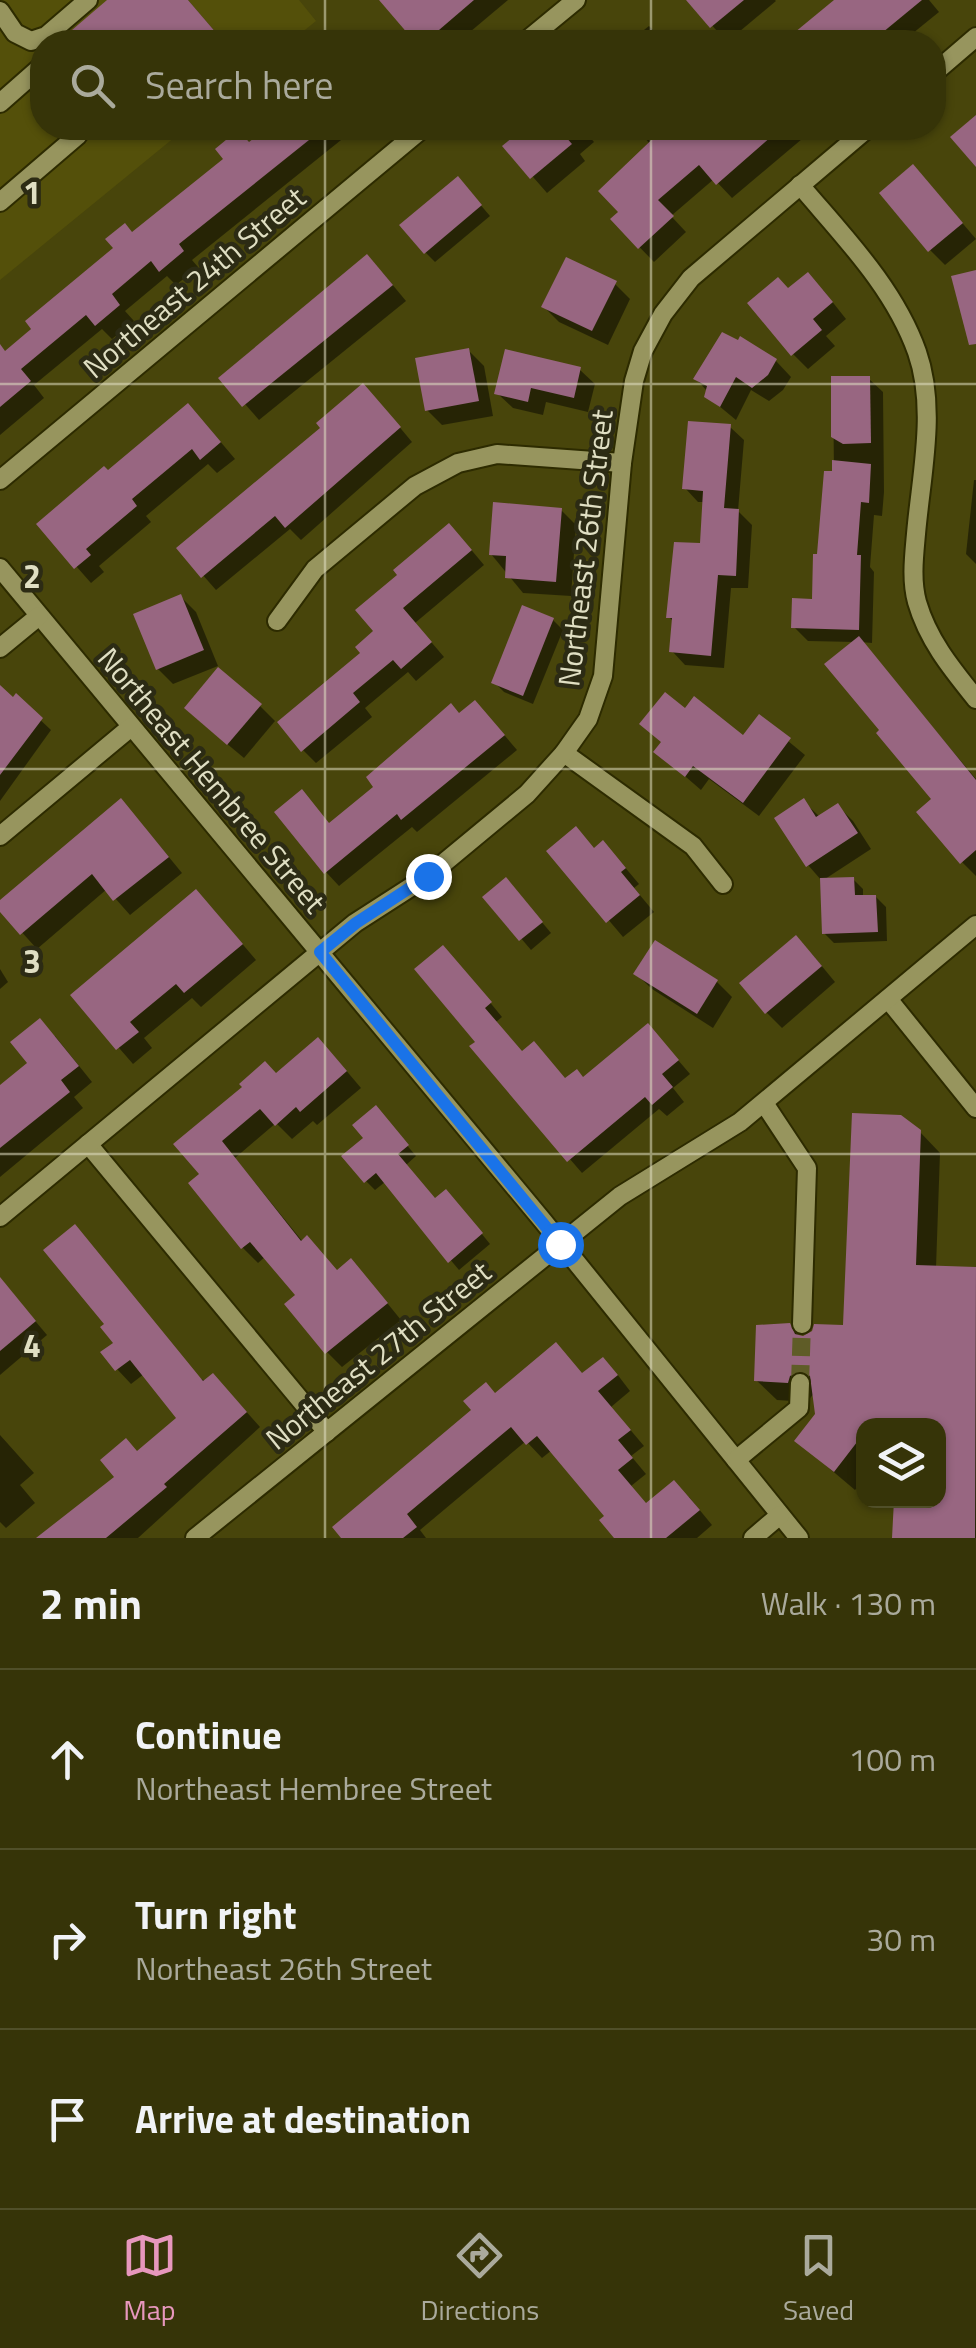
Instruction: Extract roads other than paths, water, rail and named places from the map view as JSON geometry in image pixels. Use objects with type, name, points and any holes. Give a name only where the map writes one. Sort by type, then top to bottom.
[{"type":"street","points":[[53,30],[88,0]]},
{"type":"street","points":[[540,30],[576,0]]},
{"type":"street","points":[[0,11],[15,33],[30,44]]},
{"type":"street","points":[[946,62],[976,37]]},
{"type":"street","points":[[0,103],[30,77]]},
{"type":"street","points":[[0,202],[73,140]]},
{"type":"street","name":"Northeast 24th Street","points":[[0,480],[409,140]]},
{"type":"street","name":"Northeast 26th Street","points":[[0,1216],[356,923],[428,876],[527,794],[564,754],[588,719],[603,676],[622,463],[642,352],[663,314],[692,278],[853,140]]},
{"type":"street","points":[[800,184],[898,308],[918,354],[926,397],[913,567],[916,599],[932,642],[976,698]]},
{"type":"street","points":[[277,621],[315,570],[415,486],[458,462],[496,454],[622,463]]},
{"type":"street","name":"Northeast Hembree Street","points":[[0,568],[799,1538]]},
{"type":"street","points":[[0,648],[39,616]]},
{"type":"street","points":[[0,836],[132,727]]},
{"type":"street","points":[[564,754],[693,846],[723,884]]},
{"type":"street","name":"Northeast 27th Street","points":[[196,1538],[620,1196],[700,1148],[764,1103],[976,925]]},
{"type":"street","points":[[888,999],[976,1108]]},
{"type":"street","points":[[764,1103],[807,1168],[802,1324]]},
{"type":"street","points":[[88,1144],[328,1432]]},
{"type":"street","points":[[736,1460],[799,1408],[800,1383]]},
{"type":"street","points":[[753,1538],[780,1515]]},
{"type":"tunnel","points":[[800,1383],[802,1324]]}]
